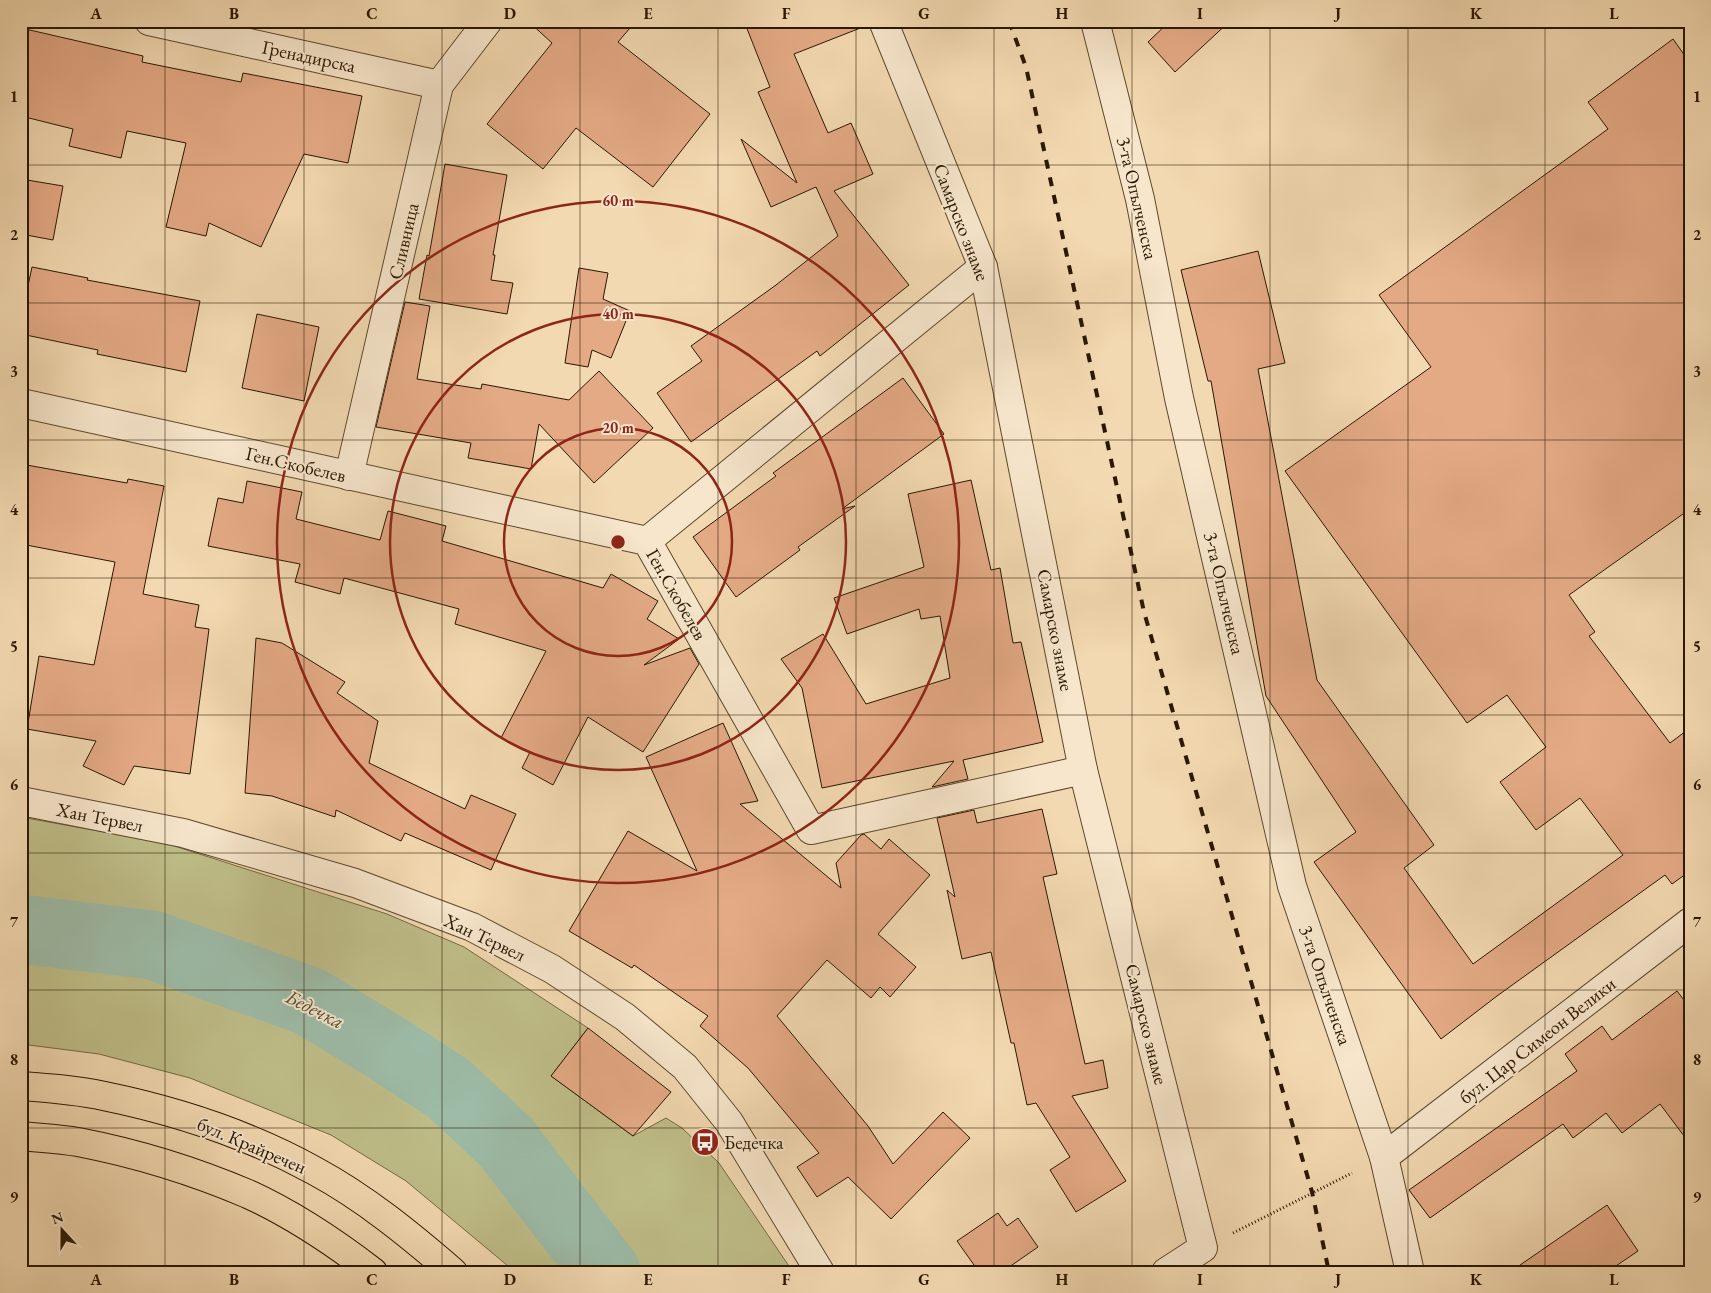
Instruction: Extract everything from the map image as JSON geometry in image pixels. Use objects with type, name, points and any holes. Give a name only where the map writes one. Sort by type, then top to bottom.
[{"type":"main road","name":"бул. Крайречен","points":[[21,1086],[103,1095],[161,1110],[241,1136],[316,1171],[349,1192],[421,1244],[453,1272]]},
{"type":"main road","points":[[21,1136],[77,1142],[145,1158],[199,1176],[248,1195],[313,1230],[373,1272]]},
{"type":"street","name":"Гренадирска","points":[[149,21],[439,85]]},
{"type":"street","name":"Сливница","points":[[349,476],[439,85],[488,21]]},
{"type":"street","name":"Самарско знаме","points":[[882,21],[983,267],[1083,770],[1203,1248]]},
{"type":"street","name":"3-та Опълченска","points":[[1095,21],[1140,199],[1179,398],[1292,886],[1384,1157],[1410,1272]]},
{"type":"street","points":[[647,541],[983,267]]},
{"type":"street","name":"Ген.Скобелев","points":[[21,403],[647,541],[811,830],[1083,770]]},
{"type":"street","name":"Хан Тервел","points":[[21,801],[182,833],[356,883],[472,927],[552,969],[625,1017],[685,1067],[729,1122],[820,1272]]},
{"type":"street","name":"бул. Цар Симеон Велики","points":[[1384,1157],[1690,922]]},
{"type":"street","points":[[1166,1272],[1203,1248]]},
{"type":"path","points":[[1203,1248],[1384,1157]]},
{"type":"shaded area","points":[[21,817],[165,843],[387,914],[464,947],[588,1028],[551,1076],[633,1136],[666,1118],[682,1128],[719,1163],[793,1272],[512,1272],[508,1266],[406,1181],[331,1135],[190,1078],[99,1054],[21,1044]]},
{"type":"building","points":[[528,21],[636,21],[618,42],[710,114],[653,187],[576,128],[543,169],[487,124],[552,43]]},
{"type":"building","points":[[744,21],[868,21],[868,25],[794,54],[828,133],[851,123],[873,174],[834,191],[909,285],[820,356],[817,351],[691,442],[657,393],[702,361],[691,346],[776,285],[838,236],[816,187],[771,207],[741,139],[797,183],[758,92],[770,87]]},
{"type":"building","points":[[1170,21],[1230,21],[1175,72],[1148,42]]},
{"type":"building","points":[[21,28],[143,56],[142,62],[241,82],[243,73],[362,96],[348,163],[304,154],[261,247],[209,223],[206,236],[166,227],[186,143],[127,131],[121,158],[69,146],[73,129],[21,116]]},
{"type":"building","points":[[1673,39],[1690,63],[1690,509],[1569,595],[1595,632],[1589,636],[1670,743],[1690,728],[1690,871],[1672,884],[1665,875],[1497,996],[1441,1039],[1314,862],[1356,832],[1266,696],[1211,381],[1208,381],[1181,270],[1258,251],[1285,363],[1258,369],[1317,680],[1434,845],[1404,868],[1473,964],[1623,855],[1580,798],[1536,830],[1500,782],[1546,747],[1507,695],[1467,723],[1285,471],[1431,367],[1379,295],[1608,129],[1588,102]]},
{"type":"building","points":[[445,164],[507,175],[493,255],[495,255],[491,280],[513,283],[507,314],[419,299],[427,255],[429,256]]},
{"type":"building","points":[[21,179],[63,186],[53,240],[21,234]]},
{"type":"building","points":[[32,267],[88,278],[87,280],[200,301],[186,372],[97,354],[98,350],[21,334],[21,319]]},
{"type":"building","points":[[579,268],[608,273],[603,299],[630,311],[611,358],[592,350],[588,367],[565,363]]},
{"type":"building","points":[[405,302],[430,306],[417,379],[481,389],[482,384],[569,400],[599,371],[653,428],[594,483],[539,424],[531,469],[468,458],[471,443],[376,427]]},
{"type":"building","points":[[257,314],[319,327],[304,401],[242,388]]},
{"type":"building","points":[[903,378],[944,434],[842,509],[855,506],[798,547],[800,550],[736,597],[693,537],[776,476],[773,473]]},
{"type":"building","points":[[21,464],[127,483],[128,479],[164,486],[143,594],[199,605],[195,627],[209,629],[190,774],[134,766],[124,785],[83,766],[96,741],[27,729],[39,656],[94,665],[115,562],[21,544]]},
{"type":"building","points":[[971,480],[991,570],[1000,568],[1013,643],[1021,642],[1043,742],[963,760],[968,779],[932,787],[954,761],[822,788],[802,688],[781,659],[823,634],[866,704],[950,678],[940,616],[921,619],[919,609],[847,634],[834,598],[924,567],[908,494]]},
{"type":"building","points":[[247,481],[302,492],[296,519],[380,540],[388,511],[446,526],[442,541],[603,588],[611,574],[658,601],[647,619],[679,639],[644,665],[690,648],[699,664],[643,752],[588,717],[553,785],[522,768],[530,752],[501,738],[546,651],[455,624],[459,609],[344,578],[340,594],[295,582],[300,564],[208,546],[218,498],[243,503]]},
{"type":"building","points":[[256,638],[282,643],[345,682],[337,693],[378,721],[369,763],[465,809],[471,795],[516,814],[491,870],[405,833],[401,841],[336,810],[335,817],[272,796],[245,793]]},
{"type":"building","points":[[723,723],[758,801],[740,804],[841,888],[836,863],[864,834],[881,849],[889,839],[930,875],[878,934],[916,967],[890,997],[880,987],[871,998],[827,960],[777,1016],[868,1126],[893,1164],[943,1112],[970,1138],[891,1219],[848,1177],[817,1197],[797,1167],[819,1153],[748,1068],[700,1026],[708,1016],[634,965],[632,968],[569,931],[628,831],[697,871],[646,757]]},
{"type":"building","points":[[1042,809],[1057,874],[1043,877],[1085,1064],[1103,1060],[1108,1088],[1072,1096],[1126,1181],[1076,1212],[1050,1170],[1070,1157],[1036,1103],[1027,1105],[1014,1043],[1011,1043],[991,952],[962,959],[947,890],[955,897],[937,818],[974,810],[977,823]]},
{"type":"building","points":[[1677,991],[1690,1008],[1690,1144],[1660,1104],[1622,1133],[1606,1113],[1573,1138],[1563,1124],[1430,1218],[1409,1190],[1577,1071],[1565,1054],[1602,1026],[1612,1040]]},
{"type":"building","points":[[588,1028],[671,1092],[633,1136],[551,1076]]},
{"type":"building","points":[[1607,1205],[1638,1251],[1607,1272],[1510,1272]]},
{"type":"building","points":[[998,1213],[1007,1226],[1018,1218],[1038,1247],[1002,1272],[979,1272],[957,1241]]},
{"type":"waterway","name":"Бедечка","points":[[21,929],[152,945],[309,1001],[448,1088],[505,1141],[606,1272]]},
{"type":"railway","points":[[1009,21],[1026,67],[1144,612],[1312,1192],[1329,1272]]},
{"type":"place","name":"Бедечка","points":[[705,1142]]}]
